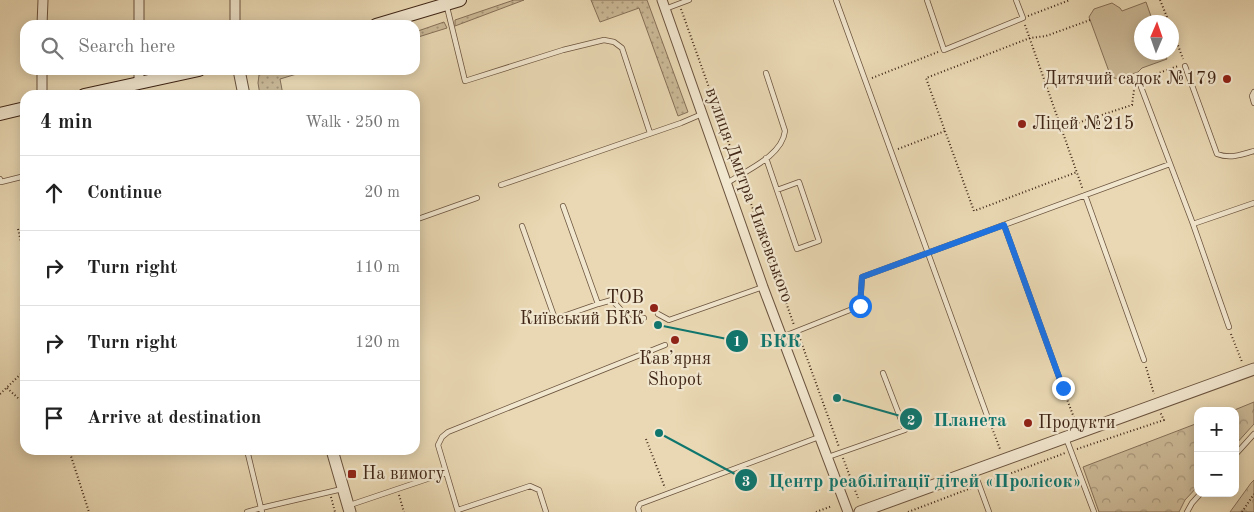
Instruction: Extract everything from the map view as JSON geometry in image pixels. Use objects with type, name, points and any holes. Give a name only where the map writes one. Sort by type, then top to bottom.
[{"type":"main road","points":[[394,20],[460,0]]},
{"type":"main road","points":[[107,90],[176,75]]},
{"type":"main road","points":[[0,114],[20,109]]},
{"type":"street","points":[[42,20],[43,0]]},
{"type":"street","points":[[139,0],[139,20]]},
{"type":"street","points":[[235,0],[235,20]]},
{"type":"street","name":"вулиця Дмитра Чижевського","points":[[664,4],[782,337],[848,512]]},
{"type":"street","points":[[42,75],[42,90]]},
{"type":"street","points":[[139,75],[139,83]]},
{"type":"street","points":[[240,75],[243,90]]},
{"type":"street","points":[[860,512],[1254,369]]},
{"type":"street","points":[[333,455],[349,509]]},
{"type":"lane","points":[[664,4],[679,4],[689,0]]},
{"type":"lane","points":[[836,0],[989,421]]},
{"type":"lane","points":[[927,0],[944,50],[1023,18],[1016,0]]},
{"type":"lane","points":[[446,5],[465,81],[562,50],[604,40],[614,42],[622,48],[650,133]]},
{"type":"lane","points":[[1185,66],[1217,154],[1224,157],[1237,156],[1254,151]]},
{"type":"lane","points":[[727,183],[776,152],[784,140],[785,131],[766,73]]},
{"type":"lane","points":[[1138,87],[1193,224],[1229,327]]},
{"type":"lane","points":[[1254,92],[1252,96],[1254,103]]},
{"type":"lane","points":[[501,185],[702,114]]},
{"type":"lane","points":[[766,158],[797,249],[820,242],[799,182],[777,190]]},
{"type":"lane","points":[[782,337],[860,306],[862,277],[1170,164]]},
{"type":"lane","points":[[0,179],[2,182],[20,177]]},
{"type":"lane","points":[[1085,195],[1144,360]]},
{"type":"lane","points":[[420,218],[477,198]]},
{"type":"lane","points":[[1193,224],[1254,203]]},
{"type":"lane","points":[[563,206],[598,304]]},
{"type":"lane","points":[[1004,225],[1063,388]]},
{"type":"lane","points":[[522,226],[555,320],[612,300],[632,322],[644,318]]},
{"type":"lane","points":[[658,314],[669,320],[764,287]]},
{"type":"lane","points":[[546,512],[539,490],[530,486],[458,511],[438,445],[442,437],[448,432],[664,344]]},
{"type":"lane","points":[[827,458],[905,430],[883,373]]},
{"type":"lane","points":[[1238,452],[1254,434]]},
{"type":"lane","points":[[639,512],[640,504],[819,437]]},
{"type":"lane","points":[[1066,437],[1094,512]]},
{"type":"lane","points":[[248,455],[261,510]]},
{"type":"lane","points":[[974,470],[989,512]]},
{"type":"lane","points":[[349,509],[397,489],[445,473]]},
{"type":"lane","points":[[246,512],[261,510],[343,489]]},
{"type":"lane","points":[[1187,512],[1197,497]]},
{"type":"path","points":[[1070,0],[1023,18],[1085,195]]},
{"type":"path","points":[[1160,0],[1166,15]]},
{"type":"path","points":[[679,4],[858,498]]},
{"type":"path","points":[[1077,172],[974,211],[926,78],[1030,38],[1046,36],[1090,20]]},
{"type":"path","points":[[1139,80],[1184,63],[1179,49]]},
{"type":"path","points":[[865,81],[944,50]]},
{"type":"path","points":[[1062,128],[1132,105],[1138,87]]},
{"type":"path","points":[[891,152],[945,130]]},
{"type":"path","points":[[18,229],[20,238]]},
{"type":"path","points":[[1229,327],[1243,364]]},
{"type":"path","points":[[0,394],[20,375]]},
{"type":"path","points":[[7,388],[20,399]]},
{"type":"path","points":[[1063,388],[1076,424]]},
{"type":"path","points":[[989,421],[1000,451]]},
{"type":"path","points":[[646,439],[667,493]]},
{"type":"path","points":[[71,455],[89,512]]},
{"type":"path","points":[[397,489],[404,512]]},
{"type":"path","points":[[329,492],[335,512]]},
{"type":"path","points":[[1242,512],[1254,494]]},
{"type":"path","points":[[816,512],[832,506]]},
{"type":"green space","points":[[514,0],[524,0],[455,26],[455,20]]},
{"type":"green space","points":[[591,0],[647,0],[688,112],[678,116],[639,8],[600,22]]},
{"type":"green space","points":[[1146,2],[1151,15],[1134,15],[1134,60],[1164,60],[1118,79],[1111,77],[1089,17],[1094,9],[1112,3],[1122,11]]},
{"type":"green space","points":[[444,22],[447,28],[420,36],[420,30]]},
{"type":"green space","points":[[259,75],[293,75],[280,79],[282,90],[259,90]]},
{"type":"green space","points":[[1254,402],[1254,424],[1239,441],[1239,408]]},
{"type":"green space","points":[[1194,425],[1194,490],[1185,500],[1179,512],[1099,512],[1083,467]]},
{"type":"green space","points":[[1254,480],[1254,512],[1230,512],[1251,483]]},
{"type":"place","name":"Дитячий садок №179","points":[[1227,79]]},
{"type":"place","name":"Ліцей №215","points":[[1022,124]]},
{"type":"place","name":"ТОВ Київський БКК","points":[[654,308]]},
{"type":"place","name":"БКК","points":[[658,325]]},
{"type":"place","name":"Кавʼярня Shopot","points":[[675,340]]},
{"type":"place","name":"Планета","points":[[837,398]]},
{"type":"place","name":"Продукти","points":[[1028,423]]},
{"type":"place","name":"Центр реабілітації дітей «Пролісок»","points":[[659,433]]},
{"type":"place","name":"На вимогу","points":[[352,474]]},
{"type":"route","points":[[860,306],[862,277],[1004,225],[1063,388]]}]
